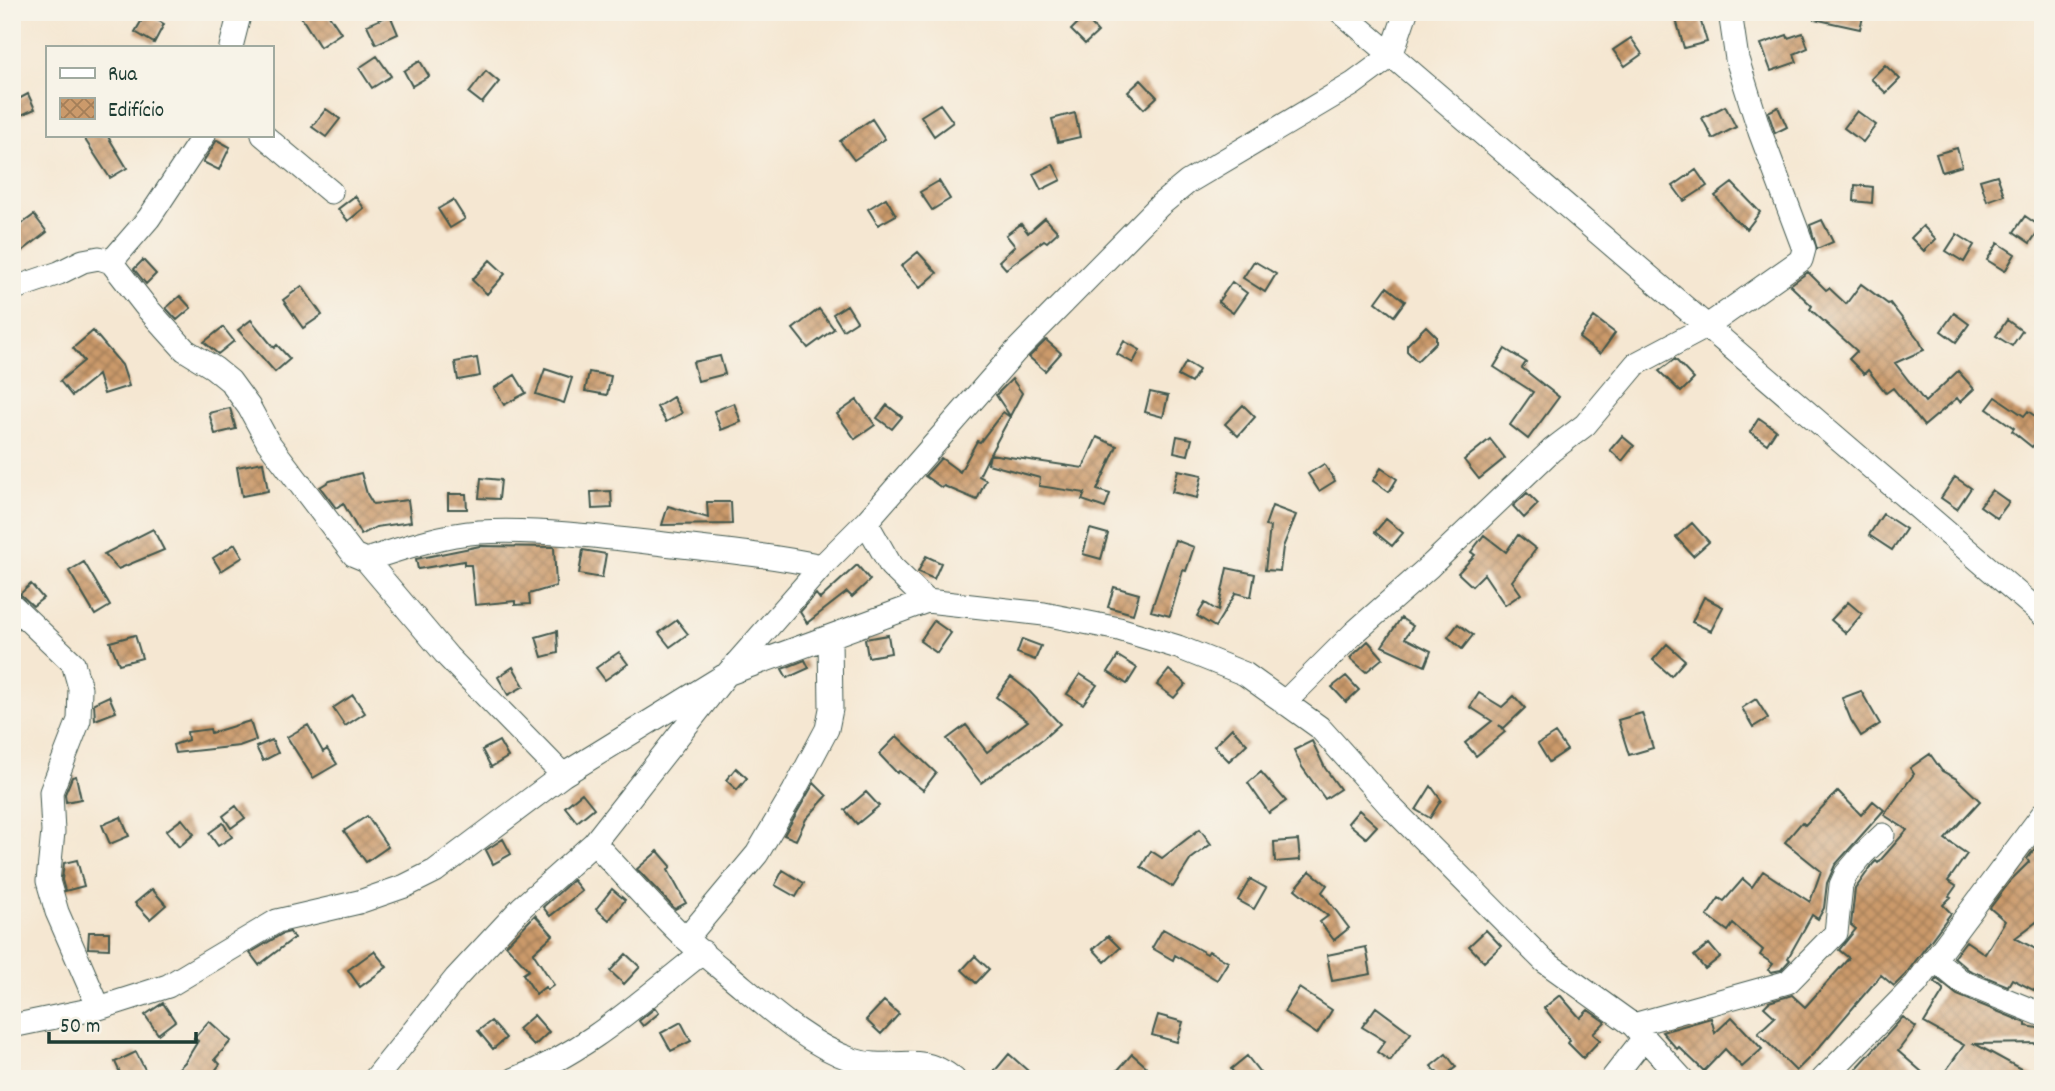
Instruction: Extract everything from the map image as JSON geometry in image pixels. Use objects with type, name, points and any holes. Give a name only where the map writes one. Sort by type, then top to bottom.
[{"type":"street","points":[[231,46],[240,12]]},
{"type":"street","points":[[1341,12],[2043,615]]},
{"type":"street","points":[[375,1079],[456,978],[522,907],[594,843],[727,674],[822,566],[866,522],[1015,352],[1160,205],[1188,181],[1353,84],[1391,56],[1406,12]]},
{"type":"street","points":[[1284,703],[1354,633],[1430,566],[1552,450],[1585,425],[1636,364],[1706,327],[1801,260],[1804,255],[1800,237],[1760,132],[1737,59],[1730,12]]},
{"type":"street","points":[[111,262],[149,218],[203,136]]},
{"type":"street","points":[[263,136],[331,192]]},
{"type":"street","points":[[12,289],[59,273],[83,261],[99,258],[111,262],[185,350],[214,368],[230,382],[249,407],[268,442],[354,555],[366,560],[448,657],[563,775]]},
{"type":"street","points":[[866,522],[891,566],[927,601]]},
{"type":"street","points":[[366,560],[419,542],[478,532],[573,534],[625,539],[781,557],[822,566]]},
{"type":"street","points":[[12,1026],[99,1008],[168,986],[277,921],[359,902],[405,886],[435,871],[563,775],[727,674],[927,601],[1044,614],[1119,629],[1178,647],[1245,674],[1319,727],[1399,815],[1544,961],[1638,1032],[1682,1079]]},
{"type":"street","points":[[12,606],[73,663],[80,688],[79,720],[51,792],[53,832],[48,881],[57,912],[99,1008]]},
{"type":"street","points":[[515,1079],[546,1067],[594,1038],[694,945],[757,854],[827,729],[831,709],[830,638]]},
{"type":"street","points":[[1822,1079],[1908,994],[2043,814]]},
{"type":"street","points":[[1612,1079],[1638,1032],[1788,982],[1836,933],[1841,885],[1846,874],[1884,835]]},
{"type":"street","points":[[594,843],[694,945],[772,1012],[807,1037],[854,1061],[927,1064],[940,1068],[954,1079]]},
{"type":"street","points":[[1934,959],[1962,982],[2043,1015]]},
{"type":"building","points":[[298,12],[327,12],[341,33],[320,47]]},
{"type":"building","points":[[1674,12],[1698,12],[1707,42],[1684,48]]},
{"type":"building","points":[[1815,12],[1864,12],[1860,29],[1814,19]]},
{"type":"building","points":[[146,13],[164,24],[154,43],[135,32]]},
{"type":"building","points":[[390,15],[398,34],[376,44],[367,25]]},
{"type":"building","points":[[1084,17],[1098,32],[1085,44],[1071,30]]},
{"type":"building","points":[[1803,33],[1808,48],[1794,54],[1797,62],[1771,71],[1761,44],[1787,35],[1788,38]]},
{"type":"building","points":[[1631,38],[1642,54],[1625,66],[1613,50]]},
{"type":"building","points":[[377,56],[391,76],[372,88],[359,68]]},
{"type":"building","points":[[420,61],[429,76],[412,86],[404,71]]},
{"type":"building","points":[[1885,65],[1900,79],[1886,93],[1871,79]]},
{"type":"building","points":[[486,71],[499,82],[482,103],[469,93]]},
{"type":"building","points":[[1141,80],[1157,97],[1144,109],[1128,92]]},
{"type":"building","points":[[28,94],[35,109],[19,116],[13,102]]},
{"type":"building","points":[[940,104],[953,122],[934,136],[921,116]]},
{"type":"building","points":[[1725,106],[1736,127],[1713,139],[1702,118]]},
{"type":"building","points":[[1778,107],[1787,127],[1775,133],[1768,112]]},
{"type":"building","points":[[326,109],[340,119],[326,137],[312,127]]},
{"type":"building","points":[[1857,111],[1876,125],[1863,142],[1844,128]]},
{"type":"building","points":[[1075,113],[1080,137],[1058,142],[1052,119]]},
{"type":"building","points":[[872,119],[885,139],[854,160],[840,141]]},
{"type":"building","points":[[83,136],[108,136],[127,168],[110,178]]},
{"type":"building","points":[[217,140],[230,147],[219,170],[203,162]]},
{"type":"building","points":[[1957,148],[1962,166],[1942,172],[1936,154]]},
{"type":"building","points":[[1053,164],[1061,180],[1041,190],[1033,174]]},
{"type":"building","points":[[1696,170],[1707,186],[1684,201],[1673,186]]},
{"type":"building","points":[[1997,175],[2004,195],[1987,201],[1980,180]]},
{"type":"building","points":[[939,181],[950,199],[932,210],[920,192]]},
{"type":"building","points":[[1732,183],[1760,212],[1747,229],[1733,218],[1715,196]]},
{"type":"building","points":[[1855,185],[1873,187],[1872,203],[1854,201]]},
{"type":"building","points":[[355,196],[364,208],[348,221],[338,209]]},
{"type":"building","points":[[886,198],[896,215],[878,225],[868,209]]},
{"type":"building","points":[[453,200],[465,219],[450,228],[438,209]]},
{"type":"building","points":[[34,215],[47,232],[12,259],[12,231]]},
{"type":"building","points":[[2025,216],[2041,227],[2030,243],[2014,232]]},
{"type":"building","points":[[1045,218],[1058,232],[1006,269],[999,261],[1015,246],[1006,235],[1021,224],[1028,233]]},
{"type":"building","points":[[1822,220],[1833,242],[1817,249],[1810,225]]},
{"type":"building","points":[[1923,226],[1936,239],[1924,251],[1911,238]]},
{"type":"building","points":[[1957,234],[1974,245],[1964,262],[1946,251]]},
{"type":"building","points":[[1998,243],[2015,254],[2005,271],[1987,260]]},
{"type":"building","points":[[918,252],[937,273],[920,288],[901,266]]},
{"type":"building","points":[[143,260],[156,274],[146,284],[134,269]]},
{"type":"building","points":[[490,260],[505,274],[487,294],[472,280]]},
{"type":"building","points":[[1254,261],[1276,274],[1265,292],[1243,278]]},
{"type":"building","points":[[1808,272],[1826,290],[1829,288],[1846,304],[1861,284],[1890,303],[1924,350],[1895,363],[1925,402],[1958,371],[1974,389],[1960,402],[1957,398],[1924,426],[1893,388],[1886,393],[1868,370],[1864,374],[1849,359],[1857,351],[1810,309],[1812,306],[1790,285]]},
{"type":"building","points":[[1232,282],[1247,293],[1233,313],[1218,302]]},
{"type":"building","points":[[302,286],[322,315],[303,328],[283,300]]},
{"type":"building","points":[[1387,287],[1405,301],[1394,316],[1376,302]]},
{"type":"building","points":[[180,296],[191,308],[177,320],[166,308]]},
{"type":"building","points":[[847,305],[857,321],[843,330],[833,314]]},
{"type":"building","points":[[819,309],[834,329],[808,348],[793,329]]},
{"type":"building","points":[[1954,313],[1969,324],[1956,342],[1941,331]]},
{"type":"building","points":[[1594,317],[1615,333],[1600,354],[1579,338]]},
{"type":"building","points":[[251,320],[274,348],[277,345],[290,359],[275,372],[238,330]]},
{"type":"building","points":[[2007,320],[2022,331],[2012,346],[1996,336]]},
{"type":"building","points":[[1426,326],[1436,336],[1436,342],[1417,361],[1407,351],[1407,345]]},
{"type":"building","points":[[223,327],[234,341],[218,354],[204,342]]},
{"type":"building","points":[[93,331],[122,365],[129,386],[104,394],[98,375],[72,396],[60,381],[84,361],[73,348]]},
{"type":"building","points":[[1046,340],[1061,353],[1045,371],[1029,357]]},
{"type":"building","points":[[1124,341],[1140,350],[1133,363],[1117,354]]},
{"type":"building","points":[[1505,349],[1526,362],[1522,368],[1559,397],[1528,439],[1510,425],[1533,392],[1494,367]]},
{"type":"building","points":[[720,356],[725,374],[698,381],[693,362]]},
{"type":"building","points":[[477,358],[480,376],[458,380],[455,362]]},
{"type":"building","points":[[1675,359],[1694,379],[1681,392],[1659,371]]},
{"type":"building","points":[[1186,362],[1199,370],[1191,383],[1178,376]]},
{"type":"building","points":[[545,369],[572,378],[564,403],[536,394]]},
{"type":"building","points":[[589,372],[611,376],[607,395],[585,391]]},
{"type":"building","points":[[515,375],[526,393],[504,405],[494,388]]},
{"type":"building","points":[[1012,379],[1022,393],[1010,416],[996,395]]},
{"type":"building","points":[[1150,392],[1168,396],[1163,417],[1145,412]]},
{"type":"building","points":[[673,397],[682,413],[666,422],[657,407]]},
{"type":"building","points":[[1996,397],[2024,416],[2028,411],[2043,422],[2043,433],[2032,447],[2012,431],[2014,428],[1987,409]]},
{"type":"building","points":[[857,400],[875,425],[855,439],[837,414]]},
{"type":"building","points":[[734,403],[741,422],[721,430],[714,411]]},
{"type":"building","points":[[887,405],[902,417],[892,429],[877,418]]},
{"type":"building","points":[[1243,405],[1255,417],[1238,436],[1225,424]]},
{"type":"building","points":[[230,408],[236,429],[215,434],[209,413]]},
{"type":"building","points":[[1003,412],[1010,417],[979,476],[986,480],[977,500],[944,486],[942,488],[925,476],[941,458],[960,472],[977,441],[980,442]]},
{"type":"building","points":[[1759,418],[1776,430],[1767,444],[1750,432]]},
{"type":"building","points":[[1177,436],[1192,439],[1188,455],[1174,452]]},
{"type":"building","points":[[1622,436],[1634,446],[1622,461],[1610,450]]},
{"type":"building","points":[[1097,437],[1117,446],[1097,490],[1110,494],[1105,508],[1082,500],[1085,493],[1039,486],[1040,478],[988,464],[990,454],[1083,468]]},
{"type":"building","points":[[1490,439],[1505,458],[1479,479],[1464,460]]},
{"type":"building","points":[[263,462],[268,491],[242,496],[237,467]]},
{"type":"building","points":[[1324,464],[1335,481],[1319,491],[1308,474]]},
{"type":"building","points":[[1381,468],[1397,479],[1389,492],[1373,481]]},
{"type":"building","points":[[1178,470],[1202,475],[1197,498],[1172,492]]},
{"type":"building","points":[[361,473],[373,504],[408,500],[411,522],[376,527],[361,535],[343,503],[336,508],[320,487],[330,481]]},
{"type":"building","points":[[1955,477],[1971,488],[1957,509],[1941,498]]},
{"type":"building","points":[[481,478],[501,480],[499,499],[479,498]]},
{"type":"building","points":[[1992,490],[2009,502],[1997,518],[1980,506]]},
{"type":"building","points":[[611,491],[612,508],[592,509],[591,492]]},
{"type":"building","points":[[1527,493],[1538,504],[1524,518],[1513,506]]},
{"type":"building","points":[[448,494],[466,494],[467,509],[448,509]]},
{"type":"building","points":[[707,502],[731,502],[732,524],[662,525],[668,506],[708,518]]},
{"type":"building","points":[[1272,506],[1296,515],[1283,547],[1280,571],[1265,570],[1270,527],[1265,526]]},
{"type":"building","points":[[1883,514],[1906,529],[1892,550],[1869,535]]},
{"type":"building","points":[[1386,519],[1403,533],[1392,546],[1375,532]]},
{"type":"building","points":[[1692,523],[1709,542],[1693,556],[1676,537]]},
{"type":"building","points":[[153,529],[164,550],[118,569],[104,554]]},
{"type":"building","points":[[1090,529],[1108,534],[1101,559],[1083,554]]},
{"type":"building","points":[[1484,535],[1506,552],[1518,535],[1536,549],[1512,581],[1521,594],[1505,605],[1484,574],[1472,586],[1458,573],[1475,555],[1471,552]]},
{"type":"building","points":[[1175,540],[1194,547],[1186,571],[1183,570],[1170,616],[1151,611]]},
{"type":"building","points":[[235,544],[243,557],[221,571],[213,558]]},
{"type":"building","points":[[480,546],[554,547],[556,586],[529,594],[530,604],[515,605],[515,601],[475,605],[471,565],[464,565],[464,561],[418,569],[416,559]]},
{"type":"building","points":[[583,550],[606,554],[602,578],[579,574]]},
{"type":"building","points":[[926,556],[941,563],[934,579],[918,572]]},
{"type":"building","points":[[84,562],[110,606],[95,615],[69,571]]},
{"type":"building","points":[[857,565],[870,580],[852,597],[847,592],[807,623],[800,612],[816,594],[820,599]]},
{"type":"building","points":[[1227,568],[1255,574],[1251,597],[1236,593],[1215,627],[1197,616],[1205,603],[1218,611]]},
{"type":"building","points":[[31,584],[43,598],[33,606],[20,594]]},
{"type":"building","points":[[1114,587],[1139,594],[1133,614],[1108,607]]},
{"type":"building","points":[[1704,597],[1723,607],[1711,631],[1692,622]]},
{"type":"building","points":[[1848,602],[1862,614],[1846,633],[1831,620]]},
{"type":"building","points":[[1401,618],[1413,626],[1405,638],[1431,651],[1425,666],[1382,646]]},
{"type":"building","points":[[677,620],[688,634],[670,647],[659,633]]},
{"type":"building","points":[[934,621],[951,633],[937,653],[920,641]]},
{"type":"building","points":[[1458,624],[1473,635],[1462,649],[1448,637]]},
{"type":"building","points":[[557,631],[558,653],[542,657],[536,637]]},
{"type":"building","points":[[135,635],[142,658],[119,664],[110,642]]},
{"type":"building","points":[[888,635],[891,653],[868,657],[865,639]]},
{"type":"building","points":[[1022,639],[1041,646],[1035,660],[1017,653]]},
{"type":"building","points":[[1368,641],[1383,658],[1366,672],[1350,658]]},
{"type":"building","points":[[1667,644],[1685,660],[1671,676],[1653,660]]},
{"type":"building","points":[[619,652],[628,664],[605,680],[596,668]]},
{"type":"building","points":[[1118,656],[1137,668],[1127,684],[1108,672]]},
{"type":"building","points":[[805,660],[809,668],[787,678],[782,669]]},
{"type":"building","points":[[513,667],[524,686],[508,695],[498,677]]},
{"type":"building","points":[[1169,670],[1186,684],[1174,698],[1157,685]]},
{"type":"building","points":[[1080,674],[1097,685],[1083,704],[1067,694]]},
{"type":"building","points":[[1346,676],[1359,690],[1346,702],[1332,687]]},
{"type":"building","points":[[1011,677],[1030,692],[1060,724],[981,783],[947,739],[966,725],[987,752],[1028,721],[996,697]]},
{"type":"building","points":[[1861,691],[1880,724],[1861,736],[1842,698]]},
{"type":"building","points":[[1479,693],[1502,707],[1514,696],[1525,708],[1504,728],[1499,725],[1505,732],[1476,756],[1465,743],[1492,721],[1470,707]]},
{"type":"building","points":[[353,695],[365,713],[345,726],[333,708]]},
{"type":"building","points":[[109,696],[116,712],[95,720],[94,703]]},
{"type":"building","points":[[1756,699],[1768,718],[1753,727],[1742,708]]},
{"type":"building","points":[[1642,713],[1653,748],[1629,755],[1618,720]]},
{"type":"building","points":[[250,721],[256,740],[239,746],[175,753],[173,745],[188,740],[187,732],[210,729],[211,733]]},
{"type":"building","points":[[308,725],[323,752],[327,749],[337,764],[313,778],[287,737]]},
{"type":"building","points":[[1232,728],[1247,744],[1229,761],[1214,746]]},
{"type":"building","points":[[1555,733],[1567,750],[1549,762],[1538,744]]},
{"type":"building","points":[[897,736],[936,773],[923,790],[899,771],[897,773],[879,754]]},
{"type":"building","points":[[272,740],[278,753],[263,761],[256,747]]},
{"type":"building","points":[[499,741],[508,757],[491,767],[482,750]]},
{"type":"building","points":[[1312,741],[1325,768],[1340,789],[1325,799],[1302,767],[1294,750]]},
{"type":"building","points":[[1930,754],[1942,771],[1957,779],[1980,801],[1945,839],[1967,854],[1948,881],[1956,886],[1943,905],[1951,913],[1905,975],[1894,986],[1881,975],[1796,1071],[1758,1033],[1775,1017],[1764,1007],[1769,1002],[1792,995],[1805,1007],[1849,958],[1839,950],[1856,929],[1851,925],[1855,889],[1873,864],[1876,861],[1878,863],[1907,830],[1884,815],[1914,774],[1910,768]]},
{"type":"building","points":[[736,768],[747,778],[737,790],[726,780]]},
{"type":"building","points":[[1261,772],[1286,801],[1269,813],[1248,783]]},
{"type":"building","points":[[76,776],[81,799],[66,802],[65,794],[72,777]]},
{"type":"building","points":[[814,783],[827,796],[806,819],[796,840],[784,835]]},
{"type":"building","points":[[1431,786],[1441,800],[1430,818],[1416,810]]},
{"type":"building","points":[[1838,791],[1861,815],[1873,801],[1884,810],[1835,865],[1827,883],[1824,908],[1818,919],[1812,915],[1788,958],[1790,960],[1781,970],[1771,972],[1768,970],[1773,964],[1760,955],[1763,950],[1733,924],[1728,931],[1707,916],[1719,898],[1724,901],[1743,879],[1752,887],[1763,871],[1810,902],[1821,871],[1785,842],[1802,822],[1805,825]]},
{"type":"building","points":[[866,792],[879,806],[857,824],[845,810]]},
{"type":"building","points":[[582,793],[594,808],[577,822],[565,807]]},
{"type":"building","points":[[236,806],[245,818],[231,828],[223,816]]},
{"type":"building","points":[[1359,810],[1377,826],[1366,838],[1348,823]]},
{"type":"building","points":[[367,816],[388,847],[366,862],[344,831]]},
{"type":"building","points":[[121,817],[129,836],[110,844],[102,825]]},
{"type":"building","points":[[182,819],[194,834],[179,847],[166,831]]},
{"type":"building","points":[[223,823],[232,837],[218,846],[209,833]]},
{"type":"building","points":[[1200,829],[1211,844],[1191,859],[1173,887],[1141,867],[1151,851],[1162,858]]},
{"type":"building","points":[[503,839],[511,854],[493,864],[486,850]]},
{"type":"building","points":[[1298,840],[1300,860],[1275,862],[1274,842]]},
{"type":"building","points":[[2036,847],[2040,851],[2043,848],[2043,917],[2015,938],[2043,953],[2043,995],[2012,979],[2008,986],[1969,970],[1954,957],[1966,941],[1985,954],[2005,921],[1990,908],[2029,862],[2027,859]]},
{"type":"building","points":[[658,851],[671,866],[668,870],[686,903],[675,909],[637,869]]},
{"type":"building","points":[[77,860],[84,886],[65,891],[62,880],[64,863]]},
{"type":"building","points":[[783,870],[804,883],[796,897],[775,885]]},
{"type":"building","points":[[1310,871],[1327,885],[1322,892],[1349,928],[1334,940],[1320,922],[1328,916],[1295,889]]},
{"type":"building","points":[[1250,879],[1266,888],[1254,909],[1238,900]]},
{"type":"building","points":[[573,880],[582,891],[550,916],[543,907]]},
{"type":"building","points":[[152,889],[166,905],[150,919],[135,903]]},
{"type":"building","points":[[612,889],[625,900],[609,920],[596,909]]},
{"type":"building","points":[[535,915],[553,935],[533,953],[554,985],[547,990],[545,987],[536,994],[523,974],[529,970],[506,945]]},
{"type":"building","points":[[1163,929],[1207,954],[1209,951],[1228,962],[1217,980],[1175,955],[1173,960],[1152,948]]},
{"type":"building","points":[[1486,930],[1501,946],[1484,962],[1469,946]]},
{"type":"building","points":[[89,932],[109,932],[109,949],[88,948]]},
{"type":"building","points":[[290,932],[294,938],[259,965],[250,953]]},
{"type":"building","points":[[1108,936],[1120,948],[1105,962],[1093,949]]},
{"type":"building","points":[[1709,944],[1720,957],[1705,969],[1694,956]]},
{"type":"building","points":[[1366,947],[1371,974],[1332,981],[1327,955]]},
{"type":"building","points":[[374,951],[387,967],[360,987],[348,970]]},
{"type":"building","points":[[626,954],[640,967],[624,984],[610,971]]},
{"type":"building","points":[[975,956],[989,969],[976,983],[962,970]]},
{"type":"building","points":[[1937,979],[1957,995],[2026,1023],[2026,1026],[2043,1029],[2043,1043],[1975,1044],[2039,1079],[1940,1079],[1964,1045],[1924,1023],[1943,992],[1935,982]]},
{"type":"building","points":[[1299,988],[1332,1010],[1317,1034],[1284,1012]]},
{"type":"building","points":[[1560,995],[1580,1018],[1588,1010],[1605,1022],[1593,1034],[1600,1040],[1583,1058],[1568,1043],[1570,1040],[1544,1008]]},
{"type":"building","points":[[884,1001],[899,1014],[881,1034],[866,1020]]},
{"type":"building","points":[[163,1003],[175,1021],[158,1034],[145,1015]]},
{"type":"building","points":[[1376,1007],[1411,1033],[1390,1061],[1377,1052],[1385,1041],[1362,1027]]},
{"type":"building","points":[[655,1008],[659,1013],[643,1026],[639,1021]]},
{"type":"building","points":[[534,1015],[549,1032],[534,1046],[518,1029]]},
{"type":"building","points":[[1158,1015],[1183,1022],[1177,1042],[1152,1035]]},
{"type":"building","points":[[1732,1017],[1762,1049],[1742,1067],[1725,1049],[1704,1071],[1679,1047],[1677,1049],[1662,1032],[1711,1018],[1715,1033]]},
{"type":"building","points":[[1903,1017],[1916,1027],[1898,1051],[1930,1079],[1847,1079]]},
{"type":"building","points":[[209,1021],[231,1041],[215,1059],[220,1064],[209,1079],[168,1079],[185,1062],[198,1041],[194,1038]]},
{"type":"building","points":[[491,1021],[506,1038],[493,1049],[478,1031]]},
{"type":"building","points":[[681,1022],[691,1041],[671,1051],[661,1033]]},
{"type":"building","points":[[136,1052],[150,1079],[123,1079],[115,1062]]},
{"type":"building","points":[[1009,1054],[1037,1079],[988,1079]]},
{"type":"building","points":[[1132,1054],[1148,1068],[1139,1079],[1110,1079]]},
{"type":"building","points":[[1446,1054],[1456,1067],[1442,1078],[1431,1066]]},
{"type":"building","points":[[1247,1056],[1265,1079],[1239,1079],[1231,1069]]}]
